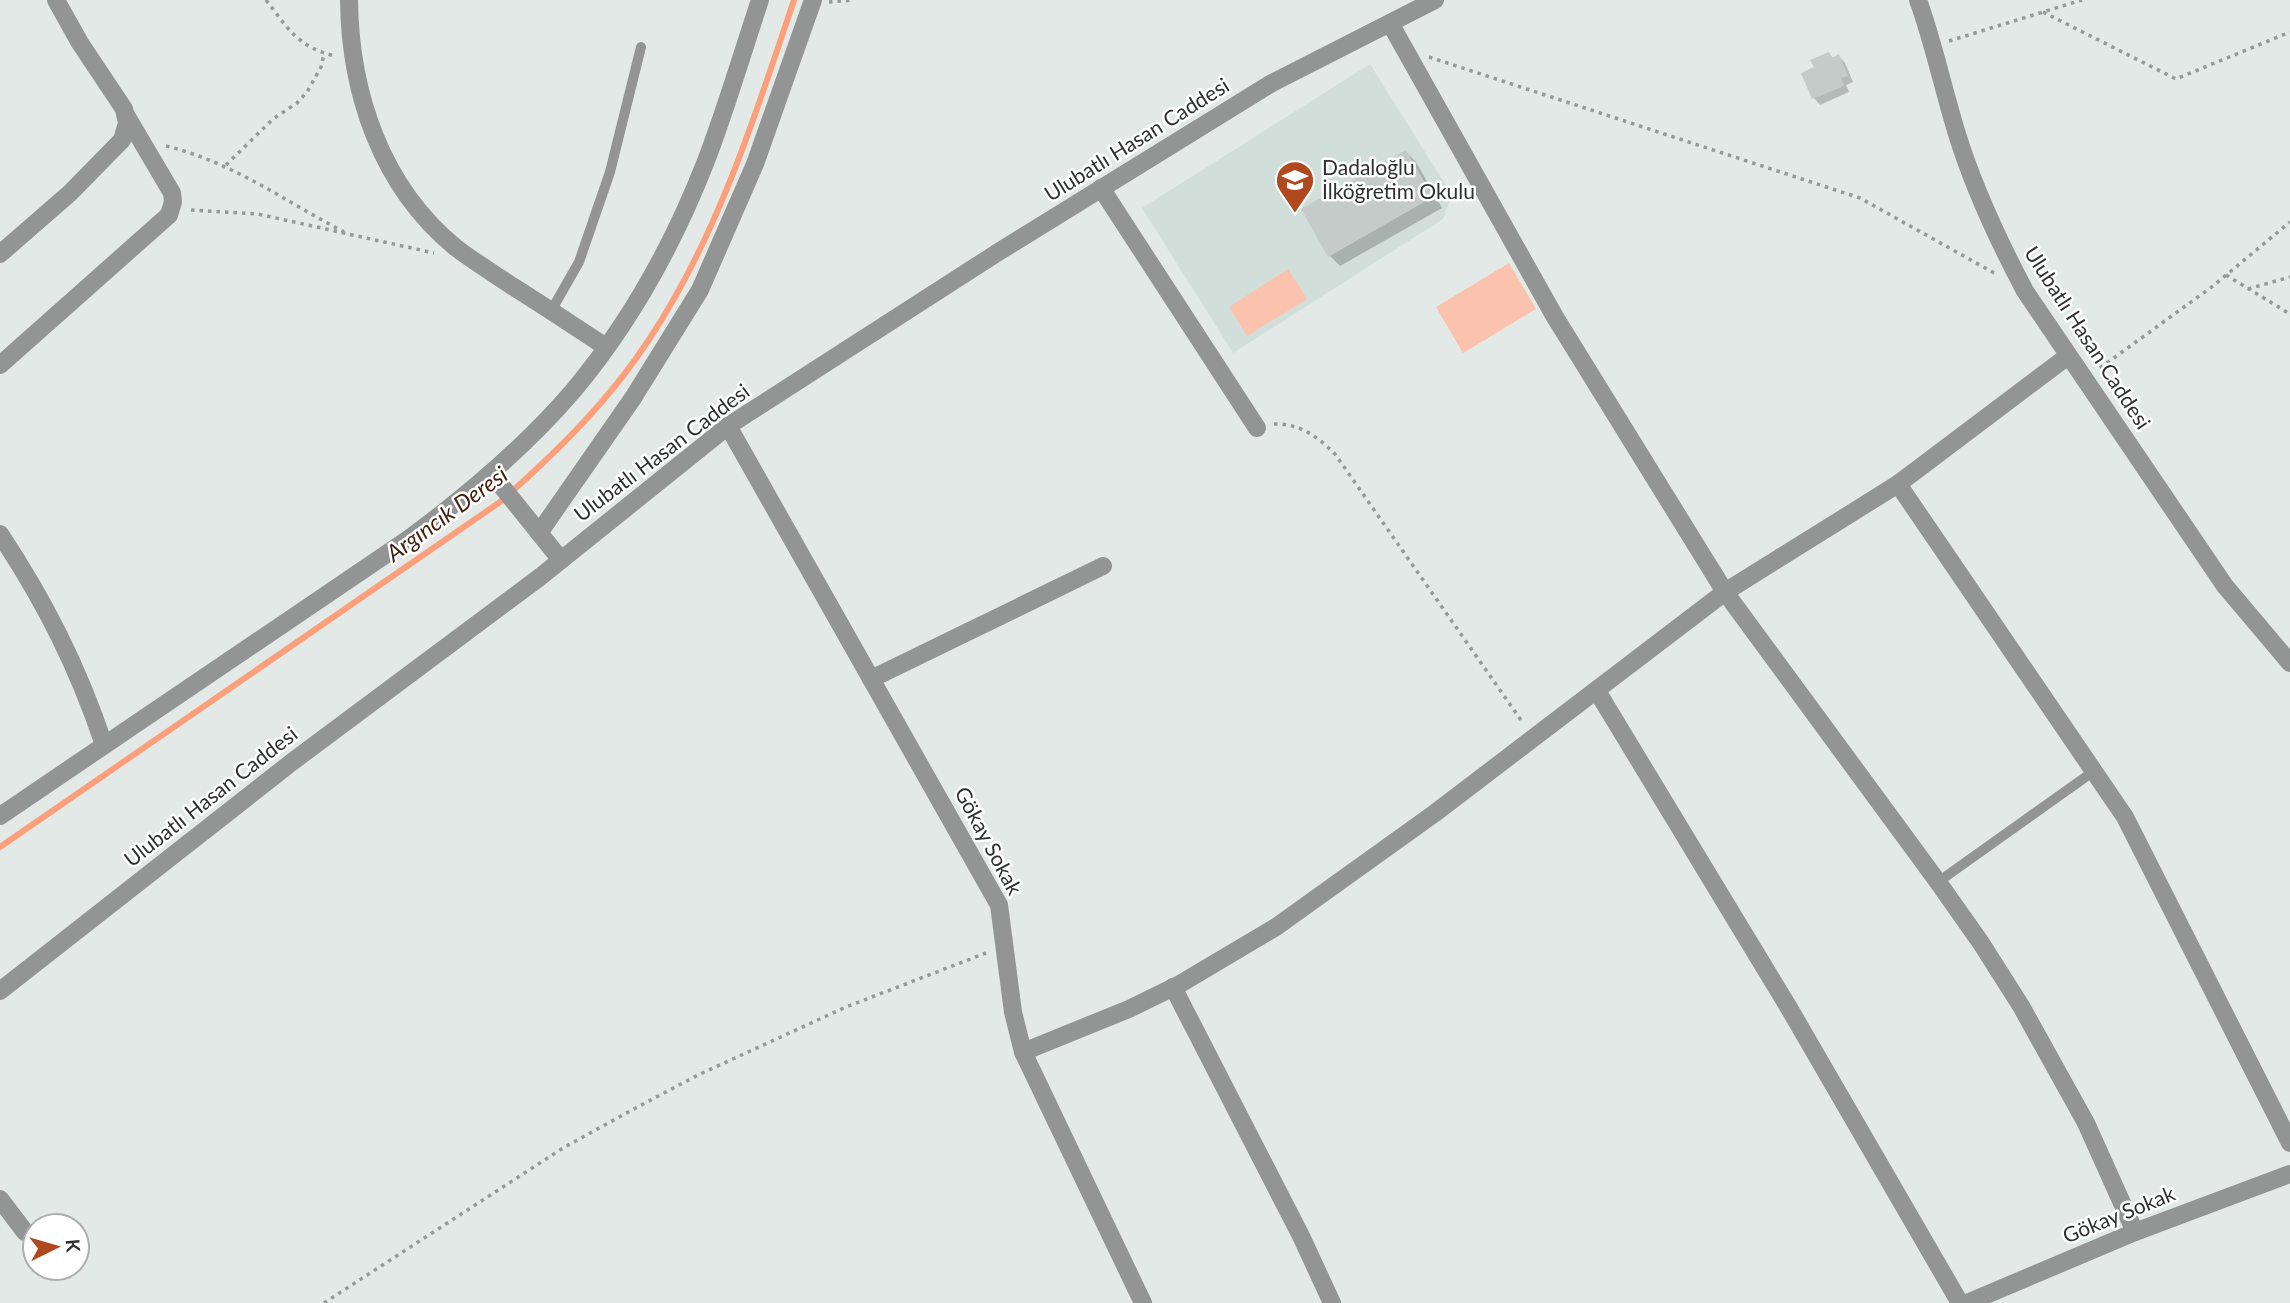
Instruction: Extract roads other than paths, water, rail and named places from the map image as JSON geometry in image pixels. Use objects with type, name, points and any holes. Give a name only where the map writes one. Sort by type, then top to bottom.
[{"type":"street","points":[[0,365],[161,224],[171,210],[172,193],[124,109],[80,43],[56,0]]},
{"type":"street","points":[[349,0],[352,58],[357,83],[372,131],[398,183],[433,227],[453,245],[606,347]]},
{"type":"street","points":[[0,816],[407,540],[491,474],[555,410],[606,347],[641,294],[689,202],[720,123],[760,0]]},
{"type":"street","points":[[539,533],[634,398],[700,290],[755,164],[813,0]]},
{"type":"street","name":"Ulubatlı Hasan Caddesi","points":[[0,990],[292,762],[561,560],[729,426],[1000,250],[1272,83],[1435,0]]},
{"type":"street","name":"Ulubatlı Hasan Caddesi","points":[[1918,0],[1934,46],[1968,168],[2002,248],[2025,291],[2225,586],[2290,663]]},
{"type":"street","points":[[1390,23],[1555,317],[1725,592],[1938,882],[2021,1006],[2058,1070],[2096,1145],[2135,1232]]},
{"type":"street","points":[[0,254],[70,192],[122,140],[126,132],[126,116]]},
{"type":"street","points":[[1101,188],[1257,428]]},
{"type":"street","points":[[1023,1052],[1108,1018],[1173,987],[1276,927],[1534,739],[1725,592],[1898,484],[2068,356]]},
{"type":"street","name":"Gökay Sokak","points":[[729,426],[999,905],[1013,1012],[1023,1052],[1143,1303]]},
{"type":"street","points":[[491,474],[561,560]]},
{"type":"street","points":[[1898,484],[2125,817],[2290,1143]]},
{"type":"street","points":[[0,534],[47,609],[68,651],[86,692],[104,745]]},
{"type":"street","points":[[872,679],[1103,566]]},
{"type":"street","points":[[1597,691],[1789,1008],[1960,1303]]},
{"type":"street","points":[[1173,987],[1301,1236],[1332,1303]]},
{"type":"street","name":"Gökay Sokak","points":[[1967,1303],[2135,1232],[2290,1174]]},
{"type":"street","points":[[0,1199],[21,1227]]},
{"type":"lane","points":[[551,311],[579,262],[610,172],[641,47]]},
{"type":"lane","points":[[1938,882],[2094,771]]},
{"type":"waterway","name":"Argıncık Deresi","points":[[0,847],[500,502],[581,425],[618,383],[650,338],[696,258],[733,174],[794,0]]},
{"type":"place","name":"Dadaloğlu İlköğretim Okulu","points":[[1295,214]]}]
